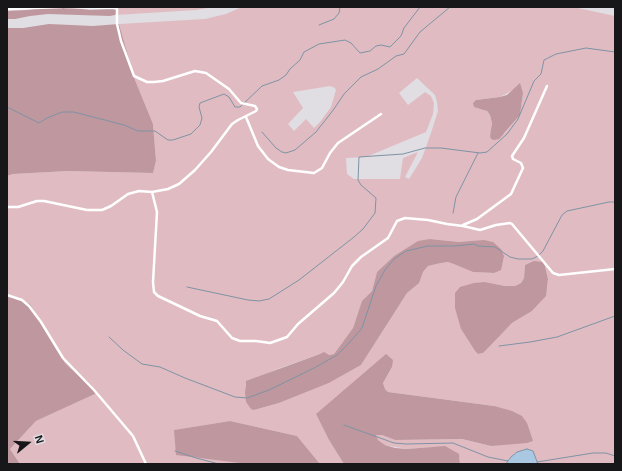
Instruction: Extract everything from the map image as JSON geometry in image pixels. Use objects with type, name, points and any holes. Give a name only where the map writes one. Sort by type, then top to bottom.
[{"type":"street","points":[[7,10],[62,7]]},
{"type":"street","points":[[7,207],[18,207],[37,201],[44,201],[87,210],[102,210],[111,206],[128,194],[139,191],[152,192],[168,189],[184,181],[211,152],[232,124],[256,111],[256,107],[241,103],[229,89],[206,73],[195,71],[163,81],[154,82],[147,82],[134,76],[121,41],[117,24],[117,8],[66,7]]},
{"type":"street","points":[[463,226],[478,219],[511,194],[523,168],[521,163],[513,159],[512,156],[524,138],[547,86]]},
{"type":"street","points":[[246,117],[258,146],[268,159],[279,167],[288,170],[314,174],[322,168],[330,153],[338,143],[380,114]]},
{"type":"street","points":[[152,192],[157,212],[153,282],[154,292],[158,296],[177,306],[200,316],[217,321],[232,338],[240,341],[270,343],[287,337],[298,324],[334,293],[343,282],[352,266],[361,257],[388,238],[394,224],[400,220],[417,219],[480,230],[507,222],[512,224],[551,272],[556,274],[615,269]]},
{"type":"street","points":[[7,295],[22,300],[29,306],[41,322],[63,358],[94,390],[129,431],[146,464]]},
{"type":"shaded area","points":[[47,7],[65,7],[90,10],[113,9],[118,11],[115,15],[110,16],[48,14],[7,19],[7,11]]},
{"type":"shaded area","points":[[115,7],[214,7],[196,10],[116,15]]},
{"type":"shaded area","points":[[242,7],[573,7],[615,16],[615,464],[538,464],[533,451],[527,449],[517,452],[507,461],[507,464],[460,464],[460,458],[434,447],[407,449],[385,445],[378,440],[376,435],[382,435],[395,440],[462,439],[491,446],[494,406],[388,392],[383,383],[392,367],[316,414],[329,440],[344,464],[320,464],[297,436],[230,421],[175,430],[241,464],[20,464],[10,449],[36,421],[97,393],[65,363],[30,304],[7,294],[7,176],[13,174],[68,171],[153,173],[156,161],[153,124],[135,80],[119,24],[205,19],[226,14]],"holes":[[[417,78],[435,95],[438,111],[422,158],[409,179],[405,177],[418,152],[403,158],[400,179],[354,179],[347,174],[346,158],[366,157],[426,132],[433,114],[434,103],[431,96],[425,92],[408,105],[399,93]],[[330,86],[336,90],[331,107],[314,128],[306,119],[294,131],[288,124],[303,108],[293,92]],[[513,90],[523,93],[520,115],[505,133],[490,136],[492,123],[490,115],[476,100],[500,97]],[[430,239],[459,242],[490,241],[501,249],[497,271],[494,273],[473,272],[454,263],[448,262],[428,266],[423,272],[418,283],[407,293],[361,365],[329,383],[279,403],[254,410],[246,402],[245,384],[280,368],[320,354],[334,354],[353,328],[362,302],[372,291],[377,272],[394,256]],[[544,262],[548,279],[547,288],[543,299],[532,311],[512,323],[483,353],[478,354],[461,329],[485,282],[505,286],[515,286],[521,283],[524,278],[525,265]]]},
{"type":"shaded area","points":[[49,24],[93,26],[119,24],[135,80],[153,124],[156,161],[153,173],[68,171],[13,174],[7,176],[7,28],[23,28]]},
{"type":"shaded area","points":[[520,83],[523,93],[520,115],[499,139],[491,139],[492,123],[490,115],[487,111],[474,107],[473,103],[476,100],[507,95]]},
{"type":"shaded area","points":[[430,239],[459,242],[484,240],[493,242],[501,249],[504,256],[501,270],[494,273],[473,272],[448,262],[428,266],[423,272],[419,283],[407,293],[361,365],[329,383],[279,403],[254,410],[251,409],[246,402],[246,381],[324,352],[329,355],[334,354],[353,328],[362,301],[372,291],[377,272],[394,256],[418,241]]},
{"type":"shaded area","points":[[534,261],[544,262],[548,279],[546,296],[532,311],[512,323],[483,353],[478,354],[461,329],[455,308],[455,293],[460,287],[474,283],[485,282],[505,286],[515,286],[521,283],[524,278],[525,265]]},
{"type":"shaded area","points":[[7,294],[30,304],[65,363],[97,393],[36,421],[10,449],[20,464],[7,464]]},
{"type":"shaded area","points":[[386,354],[393,360],[392,367],[383,383],[388,392],[494,406],[512,411],[522,416],[527,423],[533,441],[527,443],[491,446],[462,439],[395,440],[382,435],[376,435],[378,440],[385,445],[395,448],[407,449],[445,446],[459,454],[460,464],[344,464],[329,440],[316,414]]},
{"type":"shaded area","points":[[230,421],[297,436],[320,464],[241,464],[176,455],[174,430]]},
{"type":"water","points":[[527,449],[533,451],[538,464],[507,464],[511,457],[517,452]]},
{"type":"waterway","points":[[319,25],[334,19],[339,13],[340,7]]},
{"type":"waterway","points":[[7,107],[39,123],[62,112],[74,112],[124,125],[138,131],[155,131],[168,140],[173,140],[191,134],[200,125],[202,118],[199,107],[200,103],[224,94],[229,97],[235,107],[240,107],[262,86],[279,80],[286,75],[300,60],[304,52],[319,44],[345,40],[351,43],[360,53],[370,51],[376,46],[381,45],[390,47],[401,36],[404,28],[420,7]]},
{"type":"waterway","points":[[262,132],[276,148],[282,152],[286,153],[295,150],[316,132],[344,94],[361,77],[378,69],[396,56],[404,54],[420,32],[450,7]]},
{"type":"waterway","points":[[187,287],[248,300],[259,301],[269,299],[299,280],[354,237],[363,229],[375,213],[376,198],[361,185],[358,180],[359,157],[403,154],[425,148],[441,148],[480,153],[487,152],[507,134],[518,119],[534,81],[541,74],[544,60],[556,54],[586,48],[615,52]]},
{"type":"waterway","points":[[453,213],[456,197],[478,153]]},
{"type":"waterway","points":[[109,337],[142,364],[160,367],[235,397],[247,398],[269,390],[337,355],[362,328],[376,286],[385,270],[394,259],[406,251],[428,246],[474,244],[478,246],[495,247],[510,257],[518,259],[532,259],[543,251],[562,215],[567,211],[615,202]]},
{"type":"waterway","points":[[499,346],[557,337],[615,316]]},
{"type":"waterway","points":[[344,425],[394,443],[453,443],[488,457],[508,461]]},
{"type":"waterway","points":[[175,451],[219,464]]},
{"type":"waterway","points":[[537,462],[593,453],[606,453],[615,456]]}]
